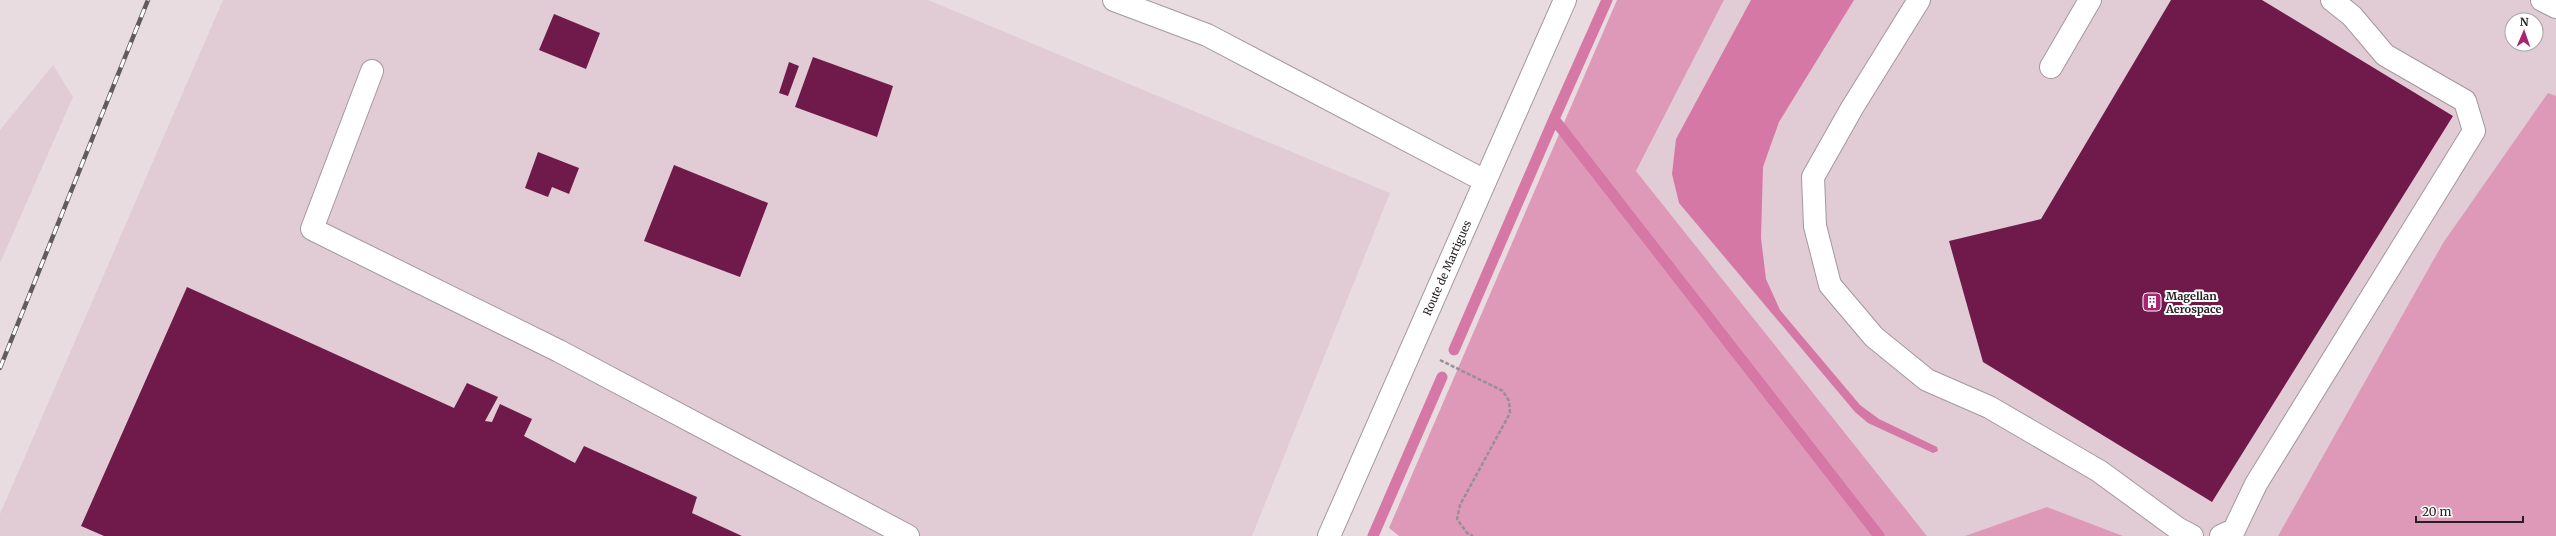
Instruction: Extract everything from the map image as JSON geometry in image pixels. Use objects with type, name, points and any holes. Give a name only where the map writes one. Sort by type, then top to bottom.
[{"type":"main road","points":[[1114,0],[1207,35],[1485,181]]},
{"type":"main road","name":"Route de Martigues","points":[[1329,536],[1565,0]]},
{"type":"main road","points":[[1919,0],[1852,108],[1814,178],[1815,226],[1830,285],[1874,337],[1926,380],[1989,407],[2092,467],[2177,528],[2192,536]]},
{"type":"main road","points":[[2051,67],[2090,0]]},
{"type":"main road","points":[[2221,536],[2234,530],[2256,484],[2474,131],[2466,101],[2385,55],[2357,8],[2332,0]]},
{"type":"main road","points":[[2542,0],[2556,7]]},
{"type":"main road","points":[[372,71],[312,229],[559,351],[908,536]]},
{"type":"path","points":[[1412,346],[1503,391],[1509,402],[1510,413],[1460,505],[1457,519],[1467,533],[1473,536]]},
{"type":"shaded area","points":[[223,0],[928,0],[1390,193],[1252,536],[0,536],[0,514]]},
{"type":"shaded area","points":[[1617,0],[1724,0],[1636,171],[1927,536],[1399,536],[1389,528]]},
{"type":"shaded area","points":[[1724,0],[2556,0],[2556,536],[2123,536],[2047,507],[1965,536],[1927,536],[1636,171]]},
{"type":"shaded area","points":[[1751,0],[1854,0],[1779,122],[1763,167],[1761,238],[1766,279],[1780,310],[1860,405],[1879,419],[1937,447],[1938,451],[1933,453],[1868,423],[1855,412],[1679,203],[1672,174],[1676,139]]},
{"type":"shaded area","points":[[53,65],[73,97],[0,263],[0,130]]},
{"type":"shaded area","points":[[2548,93],[2556,96],[2556,536],[2278,536],[2443,243]]},
{"type":"shaded area","points":[[2047,507],[2123,536],[1965,536]]},
{"type":"building","name":"Magellan Aerospace","points":[[2171,0],[2262,0],[2453,116],[2212,502],[1983,362],[1949,241],[2041,219]]},
{"type":"building","points":[[554,14],[600,33],[586,69],[539,50]]},
{"type":"building","points":[[813,57],[893,86],[877,137],[795,107]]},
{"type":"building","points":[[789,62],[799,66],[788,96],[779,93]]},
{"type":"building","points":[[538,152],[579,168],[569,194],[552,187],[548,197],[525,188]]},
{"type":"building","points":[[674,165],[768,203],[740,277],[644,241]]},
{"type":"building","points":[[187,287],[454,408],[467,383],[498,397],[485,421],[492,422],[500,404],[532,419],[524,436],[575,463],[584,446],[697,497],[692,513],[742,536],[104,536],[81,526]]},
{"type":"waterway","points":[[1607,0],[1554,119],[1879,536]]},
{"type":"waterway","points":[[1454,350],[1554,119]]},
{"type":"waterway","points":[[1373,536],[1442,377]]},
{"type":"railway","points":[[0,368],[148,0]]},
{"type":"place","name":"Magellan Aerospace","points":[[2152,302]]}]
